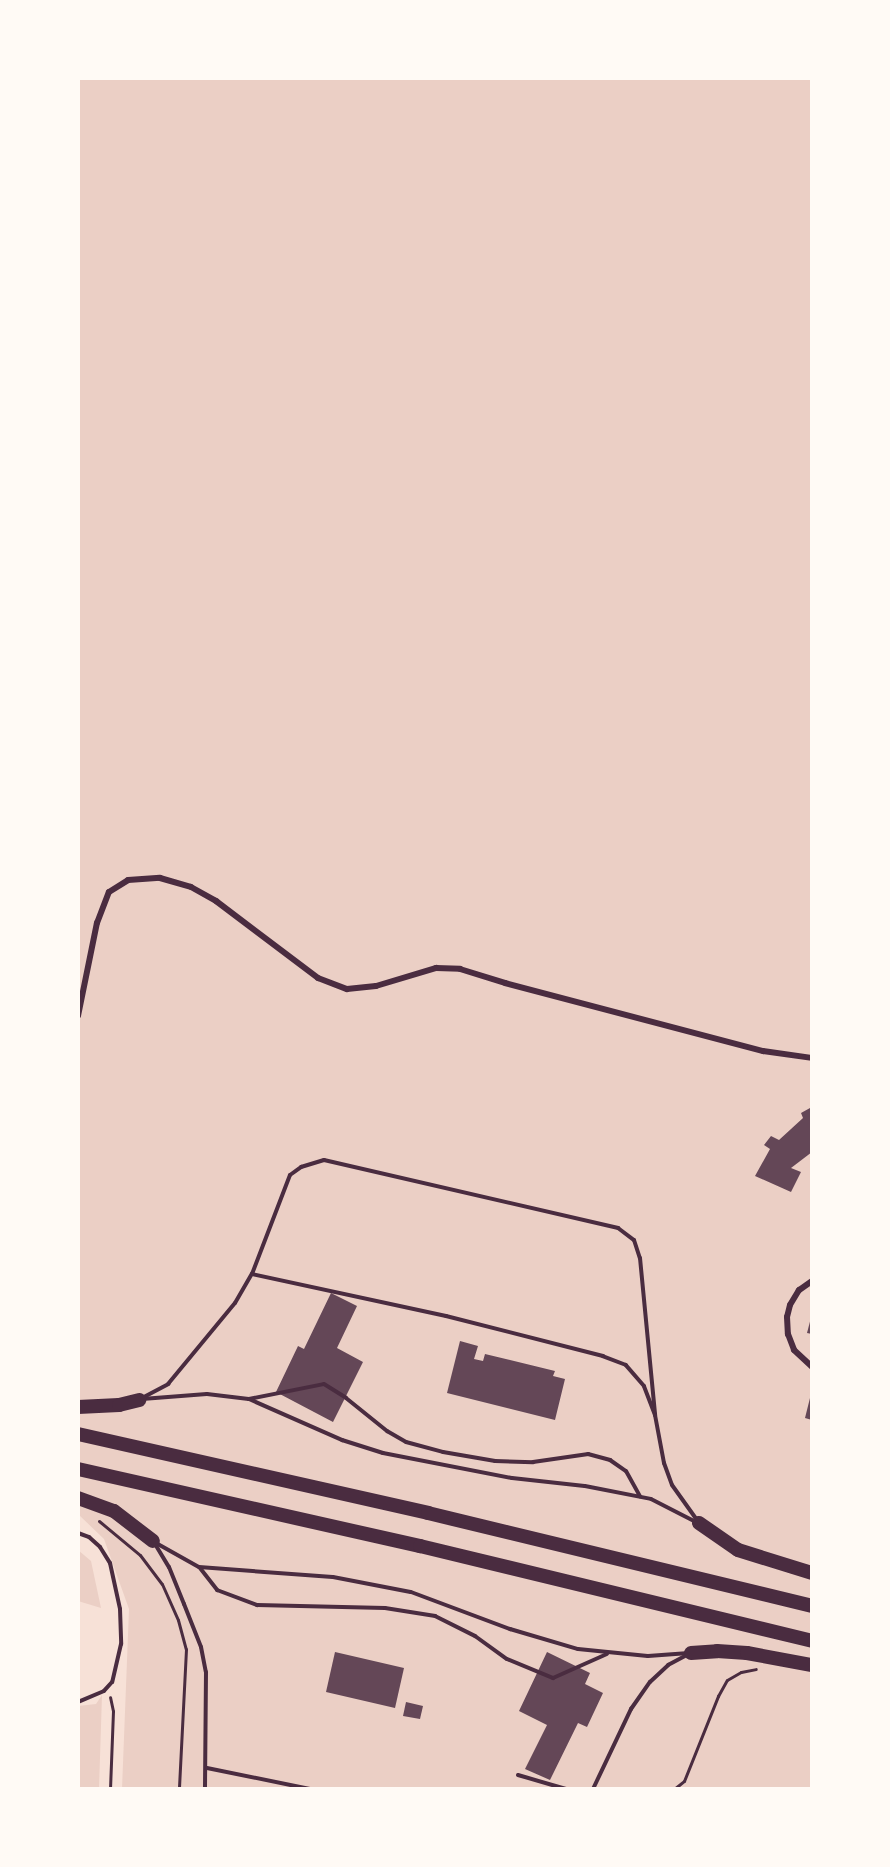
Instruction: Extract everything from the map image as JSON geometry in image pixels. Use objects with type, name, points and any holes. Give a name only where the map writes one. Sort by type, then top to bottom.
[{"type":"highway","points":[[78,1407],[119,1405],[139,1400]]},
{"type":"highway","points":[[78,1434],[416,1510],[812,1606]]},
{"type":"highway","points":[[78,1469],[319,1522],[812,1641]]},
{"type":"highway","points":[[78,1498],[114,1511],[153,1541]]},
{"type":"highway","points":[[699,1523],[738,1550],[812,1573]]},
{"type":"highway","points":[[691,1653],[717,1651],[747,1653],[812,1665]]},
{"type":"street","points":[[78,1017],[97,923],[109,892],[129,880],[160,878],[191,887],[216,901],[318,978],[347,989],[376,986],[436,968],[460,969],[763,1051],[812,1058]]},
{"type":"street","points":[[812,1281],[799,1290],[790,1305],[787,1317],[788,1334],[794,1350],[812,1367]]},
{"type":"lane","points":[[139,1400],[168,1384],[221,1323],[252,1274],[290,1175],[301,1167],[324,1160],[618,1228],[634,1240],[640,1258],[654,1414],[663,1463],[672,1485],[699,1523]]},
{"type":"lane","points":[[252,1274],[446,1316],[603,1356],[626,1365],[644,1386],[654,1414]]},
{"type":"lane","points":[[249,1400],[324,1384],[346,1398],[387,1431],[406,1442],[443,1452],[495,1461],[533,1462],[588,1454],[610,1460],[626,1471],[640,1497]]},
{"type":"lane","points":[[139,1400],[207,1394],[249,1400],[342,1440],[383,1453],[512,1479],[585,1486],[651,1499],[699,1523]]},
{"type":"lane","points":[[78,1533],[89,1537],[100,1547],[110,1563],[115,1581],[122,1644],[112,1682],[108,1687],[78,1702]]},
{"type":"lane","points":[[153,1541],[200,1567],[217,1590],[257,1605],[385,1608],[435,1616],[475,1636],[507,1659],[553,1678],[609,1653]]},
{"type":"lane","points":[[153,1541],[169,1567],[201,1647],[206,1672],[206,1789]]},
{"type":"lane","points":[[200,1567],[333,1577],[374,1584],[411,1592],[558,1644],[609,1653],[648,1656],[691,1653]]},
{"type":"lane","points":[[592,1789],[631,1709],[650,1682],[668,1665],[691,1653]]},
{"type":"lane","points":[[207,1768],[310,1789]]},
{"type":"lane","points":[[518,1775],[566,1789]]},
{"type":"path","points":[[94,1517],[140,1555],[162,1584],[178,1620],[186,1649],[178,1789]]},
{"type":"path","points":[[674,1789],[684,1781],[718,1696],[728,1680],[741,1672],[766,1668]]},
{"type":"path","points":[[108,1687],[113,1710],[110,1789]]},
{"type":"shaded area","points":[[78,78],[812,78],[812,1789],[122,1789],[129,1609],[104,1539],[78,1514]]},
{"type":"shaded area","points":[[78,1550],[91,1561],[101,1608],[78,1601]]},
{"type":"shaded area","points":[[102,1695],[99,1789],[78,1789],[78,1706],[96,1704]]},
{"type":"building","points":[[810,1108],[812,1152],[791,1168],[801,1172],[791,1192],[755,1176],[770,1149],[764,1145],[771,1136],[779,1140],[803,1118],[801,1113]]},
{"type":"building","points":[[331,1293],[357,1306],[337,1348],[363,1362],[333,1422],[276,1392],[298,1346],[304,1349]]},
{"type":"building","points":[[812,1314],[812,1334],[807,1333]]},
{"type":"building","points":[[460,1341],[478,1346],[474,1359],[483,1361],[485,1354],[555,1371],[553,1376],[565,1379],[555,1420],[447,1393]]},
{"type":"building","points":[[812,1390],[812,1420],[805,1418]]},
{"type":"building","points":[[335,1652],[404,1668],[395,1708],[326,1692]]},
{"type":"building","points":[[547,1652],[590,1673],[585,1684],[603,1693],[587,1727],[578,1723],[550,1780],[525,1769],[547,1725],[519,1711]]},
{"type":"building","points":[[406,1702],[423,1706],[420,1719],[403,1716]]}]
